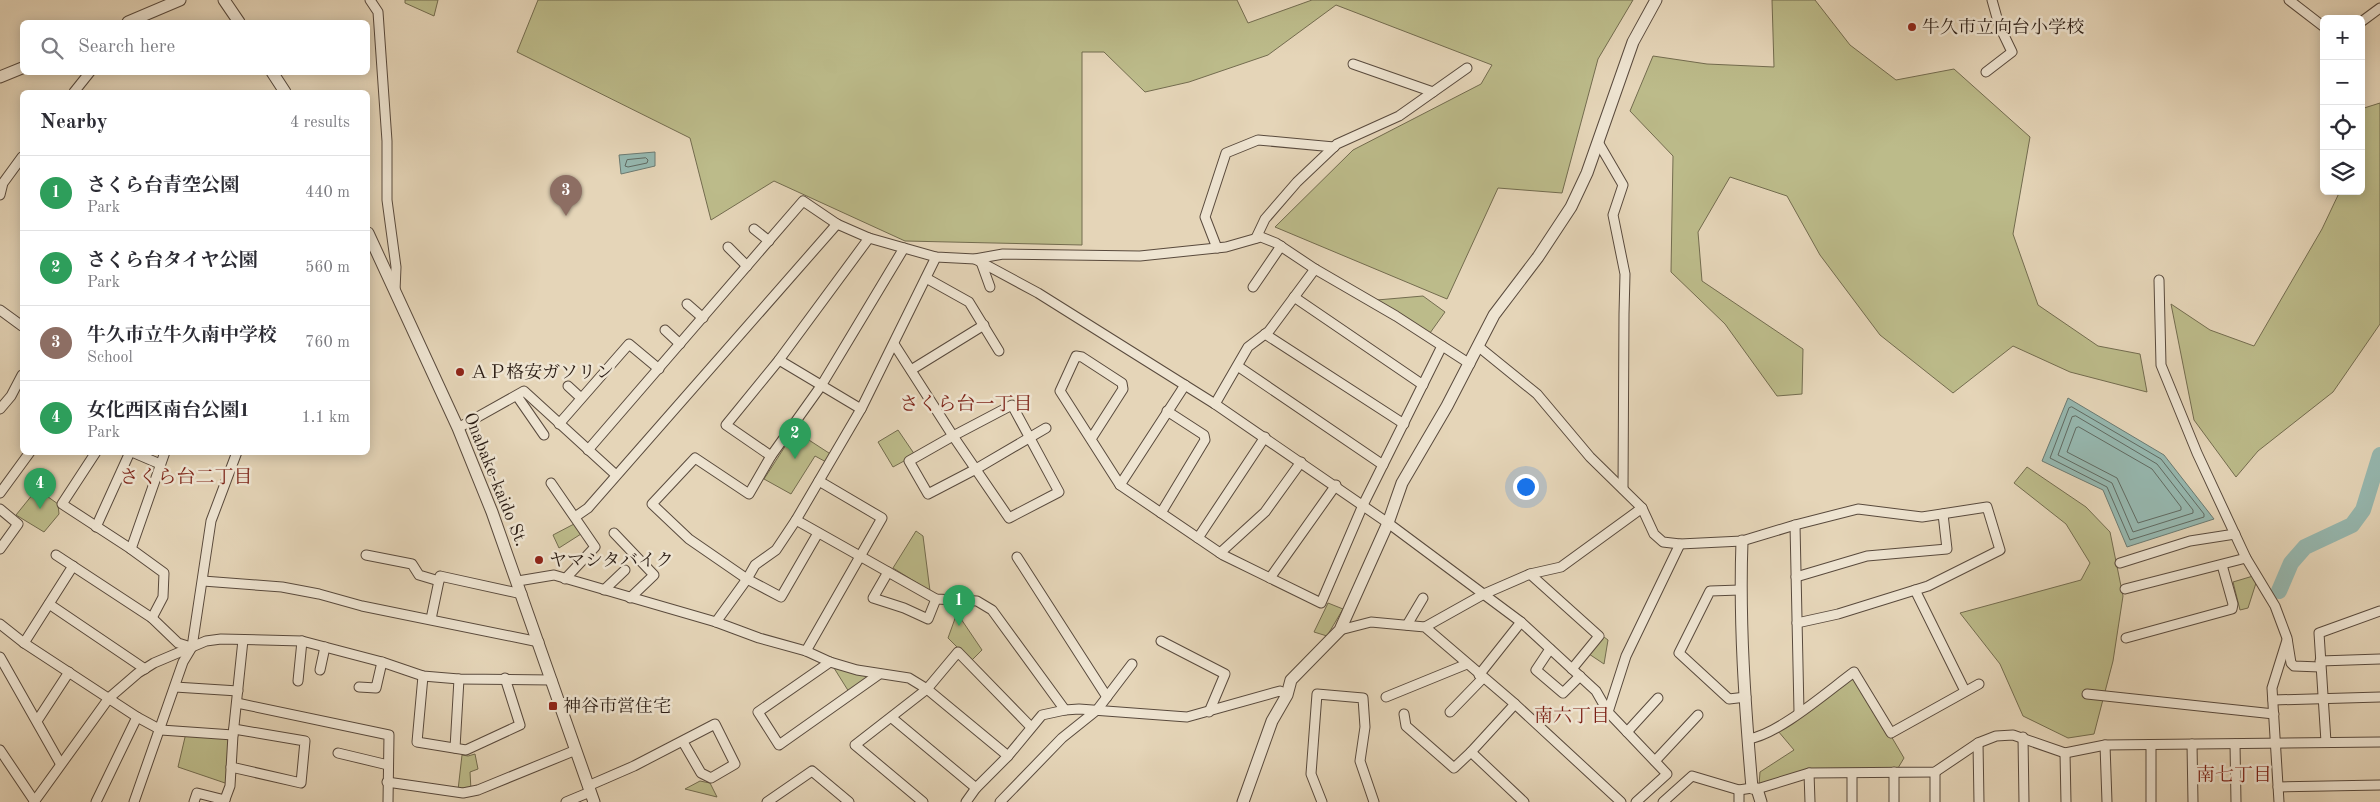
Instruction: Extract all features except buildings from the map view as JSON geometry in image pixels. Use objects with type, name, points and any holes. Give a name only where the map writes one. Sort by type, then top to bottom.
[{"type":"street","points":[[134,20],[180,0]]},
{"type":"street","points":[[224,0],[238,20]]},
{"type":"street","points":[[370,0],[378,12],[387,141],[387,200],[396,266],[395,291]]},
{"type":"street","points":[[1243,802],[1272,721],[1286,695],[1291,680],[1340,630],[1388,523],[1402,483],[1470,364],[1494,315],[1538,257],[1571,207],[1598,142],[1634,42],[1656,0]]},
{"type":"street","points":[[1986,72],[2012,52],[2001,29],[1992,0]]},
{"type":"street","points":[[2289,0],[2320,24]]},
{"type":"street","points":[[2365,19],[2380,8]]},
{"type":"street","points":[[1353,64],[1433,92]]},
{"type":"street","points":[[1256,238],[1265,219],[1297,182],[1334,147],[1399,116],[1467,68]]},
{"type":"street","points":[[0,77],[20,69]]},
{"type":"street","points":[[76,90],[88,75]]},
{"type":"street","points":[[274,75],[285,90]]},
{"type":"street","points":[[1217,248],[1205,218],[1226,153],[1258,140],[1334,147]]},
{"type":"street","points":[[1598,142],[1623,185],[1613,215],[1625,274],[1626,295],[1624,314],[1623,489]]},
{"type":"street","points":[[0,195],[3,183],[20,160]]},
{"type":"street","points":[[588,450],[803,202],[837,224],[869,238],[936,257],[978,260],[1003,254],[1140,256],[1217,248],[1261,236],[1282,246],[1315,269],[1396,316],[1470,364]]},
{"type":"street","points":[[575,518],[588,508],[837,224]]},
{"type":"street","points":[[754,229],[769,241]]},
{"type":"street","name":"Onabake-kaido St.","points":[[370,237],[458,428],[518,581],[591,793]]},
{"type":"street","points":[[771,456],[726,425],[779,360],[869,238]]},
{"type":"street","points":[[1252,288],[1282,246]]},
{"type":"street","points":[[728,247],[747,266]]},
{"type":"street","points":[[818,533],[781,597],[747,579],[688,539],[652,504],[695,458],[749,494],[771,456],[821,386],[904,248]]},
{"type":"street","points":[[716,622],[755,565],[776,550],[796,520],[861,409],[936,257]]},
{"type":"street","points":[[978,260],[990,287]]},
{"type":"street","points":[[978,260],[1038,293],[1265,437],[1364,505],[1520,622],[1596,690],[1608,712],[1668,774],[1636,802]]},
{"type":"street","points":[[1215,404],[1239,367],[1248,347],[1265,334],[1315,269]]},
{"type":"street","points":[[926,278],[969,302],[999,351]]},
{"type":"street","points":[[2159,280],[2161,364],[2197,453],[2246,558],[2275,606],[2287,638],[2291,663],[2294,666],[2380,659]]},
{"type":"street","points":[[1294,297],[1423,385]]},
{"type":"street","points":[[687,304],[703,318]]},
{"type":"street","points":[[1,314],[20,325]]},
{"type":"street","points":[[911,370],[984,326]]},
{"type":"street","points":[[665,330],[680,344]]},
{"type":"street","points":[[1265,334],[1404,424]]},
{"type":"street","points":[[559,424],[629,344],[658,369]]},
{"type":"street","points":[[894,344],[953,436],[976,470],[1009,518],[1059,492],[1030,438],[1012,405],[953,436],[909,461],[928,494],[976,470],[1030,438],[1046,428]]},
{"type":"street","points":[[1091,439],[1123,389],[1122,383],[1082,357],[1076,356],[1060,391],[1120,485],[1220,553],[1322,603],[1364,505],[1442,346]]},
{"type":"street","points":[[1479,347],[1537,394],[1590,457],[1642,508],[1654,534],[1663,542],[1680,544],[1742,541],[1795,524],[1858,509],[1922,517],[1987,507],[2000,550],[1928,586],[1838,614],[1797,622]]},
{"type":"street","points":[[779,360],[861,409]]},
{"type":"street","points":[[1239,367],[1384,465]]},
{"type":"street","points":[[0,409],[11,396],[20,379]]},
{"type":"street","points":[[1120,485],[1185,385]]},
{"type":"street","points":[[568,386],[581,398]]},
{"type":"street","points":[[458,428],[524,392],[616,475]]},
{"type":"street","points":[[517,396],[544,436]]},
{"type":"street","points":[[1161,513],[1205,440],[1204,435],[1167,411]]},
{"type":"street","points":[[1198,538],[1265,437]]},
{"type":"street","points":[[0,493],[28,455]]},
{"type":"street","points":[[94,455],[62,504],[164,573],[163,597],[152,618]]},
{"type":"street","points":[[96,527],[130,455]]},
{"type":"street","points":[[138,455],[160,464]]},
{"type":"street","points":[[131,549],[164,455]]},
{"type":"street","points":[[134,802],[161,730],[183,662],[192,647],[211,521],[237,455]]},
{"type":"street","points":[[1220,553],[1265,512],[1301,462]]},
{"type":"street","points":[[806,652],[882,518],[819,481]]},
{"type":"street","points":[[551,483],[595,548],[565,579]]},
{"type":"street","points":[[1270,578],[1336,485]]},
{"type":"street","points":[[1425,627],[1484,594],[1530,574],[1561,566],[1642,508]]},
{"type":"street","points":[[0,510],[18,524],[0,550]]},
{"type":"street","points":[[1796,578],[1867,556],[1947,549],[1943,514]]},
{"type":"street","points":[[796,520],[936,599],[977,601],[992,610],[1065,710]]},
{"type":"street","points":[[1795,524],[1799,712]]},
{"type":"street","points":[[614,533],[654,575],[630,598]]},
{"type":"street","points":[[2120,563],[2190,541],[2235,534]]},
{"type":"street","points":[[1742,541],[1740,590],[1748,740],[1754,788],[1761,802]]},
{"type":"street","points":[[1608,712],[1626,656],[1680,544]]},
{"type":"street","points":[[56,555],[152,618],[178,643],[192,647]]},
{"type":"street","points":[[366,555],[412,564],[419,575],[439,581]]},
{"type":"street","points":[[1017,557],[1107,697]]},
{"type":"street","points":[[2125,589],[2246,558]]},
{"type":"street","points":[[2126,638],[2232,609],[2233,604],[2222,565]]},
{"type":"street","points":[[24,642],[73,566]]},
{"type":"street","points":[[604,590],[624,570]]},
{"type":"street","points":[[888,572],[873,598],[904,608],[928,619],[936,599]]},
{"type":"street","points":[[1530,574],[1599,636],[1572,669]]},
{"type":"street","points":[[518,581],[554,575],[716,622],[830,662],[878,675],[909,678],[927,689],[1008,756]]},
{"type":"street","points":[[431,619],[440,576],[522,594]]},
{"type":"street","points":[[203,581],[282,587],[539,642]]},
{"type":"street","points":[[1740,590],[1710,591],[1679,653],[1729,699],[1746,697]]},
{"type":"street","points":[[1915,590],[1965,691]]},
{"type":"street","points":[[1407,625],[1423,598]]},
{"type":"street","points":[[49,604],[145,669]]},
{"type":"street","points":[[2326,742],[2319,632],[2380,611]]},
{"type":"street","points":[[1340,630],[1372,622],[1425,627],[1515,704],[1621,802]]},
{"type":"street","points":[[1450,712],[1481,676],[1520,622]]},
{"type":"street","points":[[0,624],[137,717],[161,730],[233,732],[305,741],[301,783],[231,767]]},
{"type":"street","points":[[2278,802],[2272,688],[2287,638]]},
{"type":"street","points":[[194,802],[197,792],[224,801],[230,786],[233,732],[243,640]]},
{"type":"street","points":[[0,750],[35,802],[60,763],[109,698],[145,669],[175,653],[206,641],[302,641],[382,662],[423,676],[459,679],[552,680]]},
{"type":"street","points":[[298,681],[302,641]]},
{"type":"street","points":[[1161,641],[1226,674],[1209,712]]},
{"type":"street","points":[[320,670],[325,647]]},
{"type":"street","points":[[1550,649],[1536,670],[1563,693],[1580,676]]},
{"type":"street","points":[[923,802],[855,745],[927,689],[958,652],[1031,727]]},
{"type":"street","points":[[0,657],[60,763]]},
{"type":"street","points":[[359,687],[376,688],[382,662]]},
{"type":"street","points":[[830,662],[758,712],[779,745],[878,675]]},
{"type":"street","points":[[1000,802],[1062,738],[1097,710],[1132,664]]},
{"type":"street","points":[[1386,697],[1467,664]]},
{"type":"street","points":[[37,721],[69,672]]},
{"type":"street","points":[[1748,740],[1759,738],[1854,672],[1891,734],[1979,684]]},
{"type":"street","points":[[423,676],[417,742],[466,750],[520,726],[505,678]]},
{"type":"street","points":[[455,748],[459,679]]},
{"type":"street","points":[[175,687],[238,691]]},
{"type":"street","points":[[966,802],[976,788],[1008,756],[1042,715],[1065,710],[1097,710],[1187,717],[1280,691],[1286,695]]},
{"type":"street","points":[[1322,802],[1311,774],[1317,694],[1363,698],[1365,727],[1360,761],[1374,802]]},
{"type":"street","points":[[2087,694],[2274,714]]},
{"type":"street","points":[[1627,732],[1658,698]]},
{"type":"street","points":[[2273,700],[2380,698]]},
{"type":"street","points":[[237,703],[389,735],[388,802]]},
{"type":"street","points":[[1404,714],[1406,726],[1454,768],[1515,704]]},
{"type":"street","points":[[1655,761],[1698,715]]},
{"type":"street","points":[[96,802],[137,717]]},
{"type":"street","points":[[892,718],[976,788]]},
{"type":"street","points":[[566,802],[591,793],[634,766],[715,724],[735,764],[710,778],[702,773],[683,742]]},
{"type":"street","points":[[1663,802],[1692,776],[1739,790],[1754,788],[1809,773],[1935,772],[1978,743],[1996,736],[2013,735],[2023,737],[2065,753],[2105,745],[2380,742]]},
{"type":"street","points":[[2023,737],[2024,802]]},
{"type":"street","points":[[1978,743],[1979,802]]},
{"type":"street","points":[[2192,744],[2193,802]]},
{"type":"street","points":[[2235,744],[2236,802]]},
{"type":"street","points":[[2105,745],[2107,802]]},
{"type":"street","points":[[2151,745],[2151,802]]},
{"type":"street","points":[[387,782],[464,793],[478,790],[576,750]]},
{"type":"street","points":[[1471,752],[1524,802]]},
{"type":"street","points":[[338,753],[388,765]]},
{"type":"street","points":[[2065,753],[2066,802]]},
{"type":"street","points":[[767,802],[812,771],[850,802]]},
{"type":"street","points":[[1894,772],[1894,802]]},
{"type":"street","points":[[1935,772],[1935,802]]},
{"type":"street","points":[[1809,773],[1810,802]]},
{"type":"street","points":[[1852,774],[1852,802]]},
{"type":"street","points":[[2278,787],[2380,785]]},
{"type":"street","points":[[1739,790],[1739,802]]},
{"type":"shaded area","points":[[405,0],[438,0],[434,16],[405,3]]},
{"type":"shaded area","points":[[538,0],[1237,0],[1248,23],[1312,0],[1633,0],[1598,59],[1562,193],[1498,188],[1447,299],[1275,227],[1353,150],[1481,84],[1492,65],[1336,5],[1268,55],[1189,82],[1145,92],[1104,52],[1082,52],[1082,245],[905,241],[774,181],[711,220],[690,138],[517,52]]},
{"type":"shaded area","points":[[1772,0],[1815,0],[1850,45],[1896,80],[1954,69],[2030,137],[2013,234],[2038,305],[2098,346],[2140,354],[2147,392],[2070,372],[2013,346],[1953,393],[1880,335],[1820,255],[1787,196],[1730,177],[1698,232],[1702,281],[1803,349],[1802,394],[1777,396],[1725,324],[1671,272],[1673,156],[1630,111],[1653,56],[1707,64],[1774,67]]},
{"type":"shaded area","points":[[2380,103],[2380,324],[2333,392],[2258,451],[2236,477],[2194,420],[2171,304],[2210,330],[2254,346],[2322,229],[2338,195],[2365,195],[2365,108]]},
{"type":"shaded area","points":[[1423,296],[1445,312],[1430,333],[1377,300]]},
{"type":"shaded area","points":[[898,430],[915,455],[893,467],[878,442]]},
{"type":"shaded area","points":[[795,431],[832,455],[828,463],[815,456],[791,494],[764,479]]},
{"type":"shaded area","points":[[2027,467],[2086,507],[2110,532],[2123,596],[2113,661],[2094,734],[2068,738],[2023,716],[2000,664],[1960,613],[2081,580],[2090,563],[2066,524],[2014,483]]},
{"type":"shaded area","points":[[37,489],[58,504],[59,514],[44,532],[16,515]]},
{"type":"shaded area","points":[[574,524],[581,534],[559,548],[553,535]]},
{"type":"shaded area","points":[[916,531],[923,536],[930,591],[893,568]]},
{"type":"shaded area","points":[[2253,576],[2256,583],[2248,608],[2240,610],[2233,582]]},
{"type":"shaded area","points":[[1328,603],[1343,609],[1327,636],[1314,632]]},
{"type":"shaded area","points":[[957,613],[982,650],[971,661],[948,638]]},
{"type":"shaded area","points":[[1604,637],[1608,640],[1604,664],[1589,654]]},
{"type":"shaded area","points":[[834,668],[866,676],[868,680],[849,692]]},
{"type":"shaded area","points":[[1855,675],[1904,758],[1898,768],[1829,769],[1759,785],[1760,772],[1794,750],[1778,731]]},
{"type":"shaded area","points":[[186,733],[231,735],[228,784],[178,767]]},
{"type":"shaded area","points":[[475,754],[478,769],[470,772],[471,790],[458,790],[462,755]]},
{"type":"shaded area","points":[[700,781],[710,783],[717,797],[685,789]]},
{"type":"water","points":[[655,152],[655,166],[621,174],[619,155]]},
{"type":"water","points":[[2068,398],[2164,455],[2214,519],[2127,547],[2103,490],[2042,461]]},
{"type":"waterway","points":[[2279,591],[2291,563],[2305,547],[2352,525],[2363,510],[2380,455]]},
{"type":"place","name":"牛久市立向台小学校","points":[[1912,27]]},
{"type":"place","name":"牛久市立牛久南中学校","points":[[566,216]]},
{"type":"place","name":"ＡＰ格安ガソリン","points":[[460,372]]},
{"type":"place","name":"さくら台タイヤ公園","points":[[795,459]]},
{"type":"place","name":"女化西区南台公園1","points":[[40,509]]},
{"type":"place","name":"ヤマシタバイク","points":[[539,560]]},
{"type":"place","name":"さくら台青空公園","points":[[959,626]]},
{"type":"place","name":"神谷市営住宅","points":[[553,706]]},
{"type":"district","name":"さくら台一丁目","points":[[966,403]]},
{"type":"district","name":"さくら台二丁目","points":[[186,476]]},
{"type":"district","name":"南六丁目","points":[[1572,715]]},
{"type":"district","name":"南七丁目","points":[[2234,774]]}]
